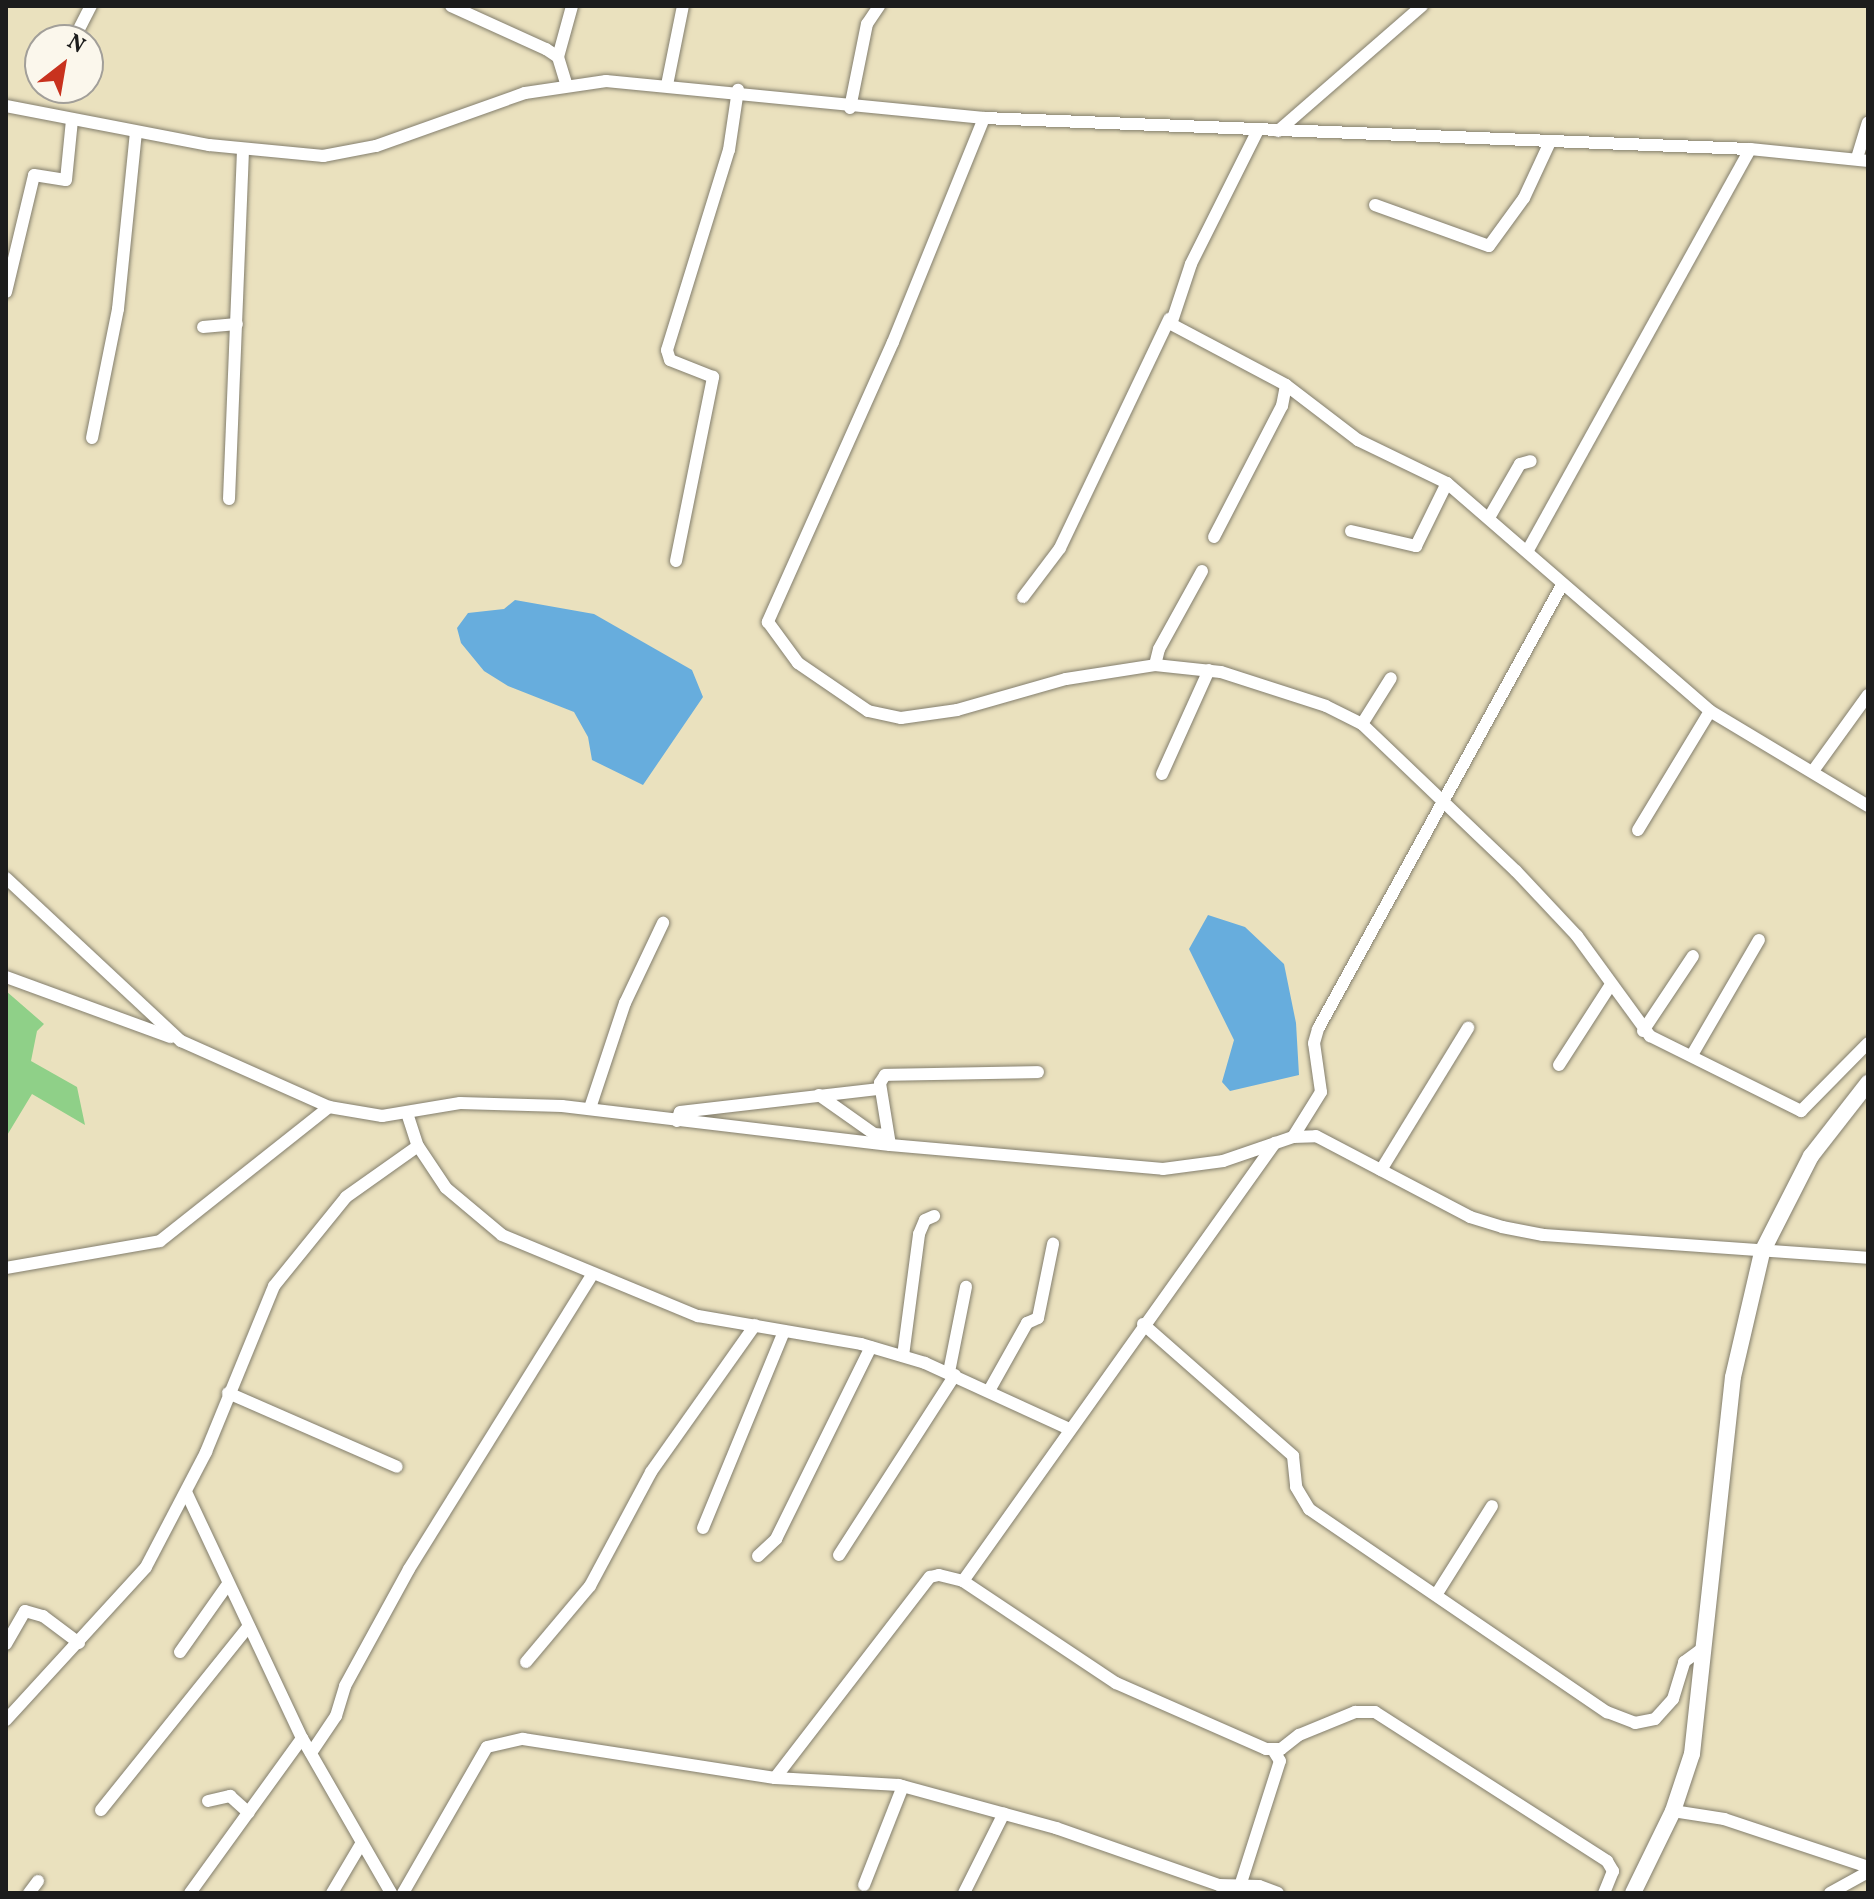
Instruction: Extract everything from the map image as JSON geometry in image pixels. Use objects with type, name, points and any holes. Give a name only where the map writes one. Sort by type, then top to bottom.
[{"type":"main road","points":[[1633,1893],[1673,1811],[1692,1754],[1733,1377],[1762,1252],[1811,1156],[1868,1083]]},
{"type":"street","points":[[82,24],[91,6]]},
{"type":"street","points":[[451,6],[558,57]]},
{"type":"street","points":[[477,21],[481,6]]},
{"type":"street","points":[[566,84],[558,57],[572,6]]},
{"type":"street","points":[[667,85],[683,6]]},
{"type":"street","points":[[850,108],[867,24],[879,6]]},
{"type":"street","points":[[1278,131],[1422,6]]},
{"type":"street","points":[[6,106],[243,150],[346,153],[566,84],[667,85],[738,90],[850,108],[984,118],[1750,149],[1862,160],[1868,123]]},
{"type":"street","points":[[676,561],[713,377],[670,360],[667,350],[729,150],[738,90]]},
{"type":"street","points":[[984,118],[893,342],[768,622],[788,653],[838,695],[868,711],[901,718],[957,710],[1066,679],[1155,665],[1209,670],[1326,706],[1362,724],[1542,898],[1577,936],[1643,1031],[1801,1111],[1868,1043]]},
{"type":"street","points":[[6,292],[34,175],[66,180],[72,120]]},
{"type":"street","points":[[1023,597],[1060,548],[1258,130]]},
{"type":"street","points":[[92,438],[118,309],[136,132]]},
{"type":"street","points":[[1375,205],[1489,246],[1524,198],[1550,142]]},
{"type":"street","points":[[1528,550],[1750,149]]},
{"type":"street","points":[[229,499],[243,150]]},
{"type":"street","points":[[1169,319],[1177,331],[1235,355],[1286,385],[1358,440],[1447,483],[1490,516],[1562,585],[1710,711],[1868,806]]},
{"type":"street","points":[[203,327],[237,324]]},
{"type":"street","points":[[1214,537],[1282,406],[1286,385]]},
{"type":"street","points":[[1490,516],[1520,464],[1531,461]]},
{"type":"street","points":[[1351,531],[1416,546],[1447,483]]},
{"type":"street","points":[[1155,665],[1159,649],[1202,571]]},
{"type":"street","points":[[1293,1137],[1321,1092],[1318,1029],[1562,585]]},
{"type":"street","points":[[1162,774],[1209,670]]},
{"type":"street","points":[[1362,724],[1391,678]]},
{"type":"street","points":[[1813,771],[1868,695]]},
{"type":"street","points":[[1638,830],[1710,711]]},
{"type":"street","points":[[6,878],[181,1041]]},
{"type":"street","points":[[590,1108],[625,1003],[663,923]]},
{"type":"street","points":[[1692,1055],[1759,940]]},
{"type":"street","points":[[1643,1031],[1693,956]]},
{"type":"street","points":[[6,977],[181,1041],[329,1107],[382,1116],[460,1103],[590,1108],[677,1121],[1163,1169],[1223,1161],[1293,1137],[1316,1136],[1470,1217],[1502,1227],[1762,1252],[1868,1258]]},
{"type":"street","points":[[1559,1065],[1610,986]]},
{"type":"street","points":[[1381,1170],[1468,1028]]},
{"type":"street","points":[[889,1140],[880,1089],[885,1075],[1038,1072]]},
{"type":"street","points":[[677,1121],[680,1112],[880,1089]]},
{"type":"street","points":[[819,1095],[874,1134],[889,1140]]},
{"type":"street","points":[[6,1268],[160,1241],[329,1107]]},
{"type":"street","points":[[407,1113],[418,1146],[446,1188],[471,1213],[502,1235],[592,1275],[698,1316],[871,1347],[903,1356],[990,1389],[1069,1429]]},
{"type":"street","points":[[963,1581],[1143,1324],[1224,1220],[1275,1143]]},
{"type":"street","points":[[6,1720],[146,1567],[187,1494],[274,1286],[346,1197],[418,1146]]},
{"type":"street","points":[[903,1356],[921,1225],[934,1216]]},
{"type":"street","points":[[990,1389],[1027,1323],[1038,1318],[1053,1244]]},
{"type":"street","points":[[311,1753],[336,1716],[345,1686],[417,1556],[592,1275]]},
{"type":"street","points":[[839,1555],[952,1374],[966,1287]]},
{"type":"street","points":[[1143,1324],[1293,1456],[1296,1487],[1309,1509],[1532,1664],[1635,1723],[1667,1709],[1684,1662],[1703,1648]]},
{"type":"street","points":[[526,1662],[590,1586],[651,1472],[755,1325]]},
{"type":"street","points":[[703,1528],[784,1331]]},
{"type":"street","points":[[758,1556],[776,1539],[871,1347]]},
{"type":"street","points":[[228,1393],[397,1467]]},
{"type":"street","points":[[187,1494],[302,1738],[391,1893]]},
{"type":"street","points":[[1436,1595],[1492,1506]]},
{"type":"street","points":[[775,1778],[930,1577],[963,1581],[1116,1683],[1179,1715],[1273,1750],[1280,1761],[1240,1886]]},
{"type":"street","points":[[180,1652],[228,1584]]},
{"type":"street","points":[[6,1644],[25,1611],[43,1616],[79,1643]]},
{"type":"street","points":[[101,1810],[248,1627]]},
{"type":"street","points":[[1273,1750],[1355,1712],[1375,1712],[1607,1861],[1613,1871],[1604,1893]]},
{"type":"street","points":[[190,1893],[302,1738]]},
{"type":"street","points":[[403,1893],[479,1758],[498,1740],[523,1739],[775,1778],[903,1786],[1004,1813],[1219,1885],[1278,1893]]},
{"type":"street","points":[[864,1885],[903,1786]]},
{"type":"street","points":[[208,1801],[230,1796],[249,1813]]},
{"type":"street","points":[[1673,1811],[1724,1819],[1868,1870]]},
{"type":"street","points":[[964,1893],[1004,1813]]},
{"type":"street","points":[[332,1893],[361,1844]]},
{"type":"street","points":[[1830,1893],[1868,1870]]},
{"type":"street","points":[[29,1893],[38,1881]]},
{"type":"green space","points":[[6,991],[44,1024],[37,1031],[31,1061],[77,1087],[85,1125],[32,1094],[6,1137]]},
{"type":"water","points":[[515,600],[594,614],[692,670],[703,697],[643,785],[592,760],[588,737],[574,712],[508,686],[484,671],[461,643],[457,628],[468,613],[504,609]]},
{"type":"water","points":[[1208,915],[1245,927],[1284,964],[1296,1023],[1299,1075],[1230,1091],[1222,1082],[1234,1040],[1189,949]]}]
